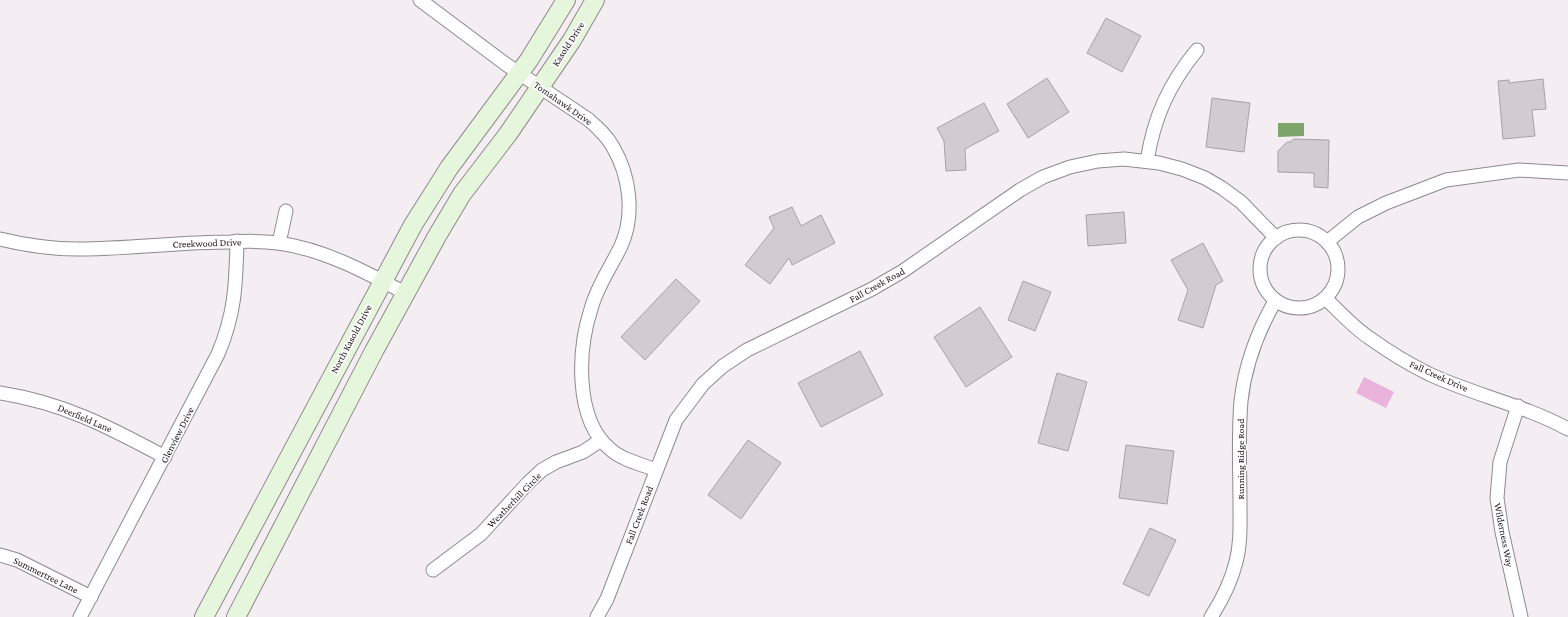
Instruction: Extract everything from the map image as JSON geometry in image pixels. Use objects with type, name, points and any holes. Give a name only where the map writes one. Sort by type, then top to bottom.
[{"type":"main road","points":[[520,73],[566,0]]},
{"type":"main road","name":"Kasold Drive","points":[[540,87],[572,40],[595,0]]},
{"type":"main road","name":"North Kasold Drive","points":[[204,617],[382,281],[428,200],[449,168],[520,73]]},
{"type":"main road","points":[[236,617],[405,293],[437,236],[462,194],[508,134],[540,87]]},
{"type":"street","name":"Tomahawk Drive","points":[[427,2],[520,73],[589,120],[600,130],[612,146],[619,160],[627,186],[629,207],[627,226],[621,245],[599,286],[591,309],[584,338],[582,361],[583,389],[592,427],[601,440],[611,450],[656,470]]},
{"type":"street","points":[[1146,161],[1149,143],[1168,91],[1197,50]]},
{"type":"street","name":"Fall Creek Road","points":[[597,617],[607,599],[676,420],[689,401],[713,375],[747,350],[872,289],[903,271],[1020,190],[1043,177],[1070,167],[1098,161],[1124,159],[1146,161],[1182,169],[1205,178],[1222,188],[1241,202],[1276,238]]},
{"type":"street","points":[[1327,242],[1358,217],[1386,203],[1446,180],[1519,170],[1568,173]]},
{"type":"street","points":[[279,243],[286,211]]},
{"type":"street","points":[[1302,231],[1318,235],[1327,242],[1334,252],[1338,264],[1337,277],[1333,288],[1325,298],[1314,305],[1301,308],[1288,307],[1275,301],[1267,292],[1261,281],[1260,269],[1262,257],[1267,246],[1286,232],[1302,231]]},
{"type":"street","name":"Creekwood Drive","points":[[0,239],[44,247],[76,249],[209,242],[279,243],[342,262],[405,293]]},
{"type":"street","name":"Glenview Drive","points":[[80,617],[165,457],[227,334],[232,314],[235,290],[237,242]]},
{"type":"street","name":"Fall Creek Drive","points":[[1325,298],[1370,339],[1402,360],[1428,374],[1518,406],[1548,418],[1568,429]]},
{"type":"street","name":"Running Ridge Road","points":[[1211,617],[1222,600],[1230,583],[1240,539],[1241,400],[1246,372],[1253,348],[1266,317],[1275,301]]},
{"type":"street","name":"Deerfield Lane","points":[[0,393],[31,398],[62,407],[97,421],[165,457]]},
{"type":"street","name":"Wilderness Way","points":[[1518,406],[1500,462],[1497,498],[1502,532],[1521,617]]},
{"type":"street","name":"Weatherhill Circle","points":[[433,570],[481,534],[542,470],[556,462],[583,452],[601,440]]},
{"type":"street","name":"Summertree Lane","points":[[0,555],[17,560],[91,597]]},
{"type":"shaded area","points":[[1278,123],[1304,123],[1304,136],[1278,137]]},
{"type":"shaded area","points":[[1364,377],[1394,392],[1386,408],[1356,393]]},
{"type":"building","points":[[1106,18],[1141,36],[1122,72],[1087,53]]},
{"type":"building","points":[[1047,78],[1069,112],[1028,138],[1007,104]]},
{"type":"building","points":[[1543,79],[1546,109],[1532,110],[1535,136],[1503,139],[1498,81],[1509,80],[1509,83]]},
{"type":"building","points":[[1212,98],[1250,103],[1244,152],[1206,147]]},
{"type":"building","points":[[984,103],[999,131],[965,149],[966,170],[946,171],[944,141],[937,128]]},
{"type":"building","points":[[1294,139],[1329,140],[1328,188],[1314,187],[1314,173],[1278,172],[1278,151],[1287,142]]},
{"type":"building","points":[[792,207],[801,226],[821,215],[835,243],[792,265],[789,258],[770,284],[745,265],[774,228],[769,217]]},
{"type":"building","points":[[1124,212],[1126,243],[1088,246],[1086,215]]},
{"type":"building","points":[[1203,243],[1223,281],[1216,285],[1203,328],[1178,320],[1188,290],[1171,260]]},
{"type":"building","points":[[676,279],[700,301],[645,360],[621,337]]},
{"type":"building","points":[[1023,281],[1051,292],[1035,331],[1008,320]]},
{"type":"building","points":[[980,307],[1012,357],[966,387],[934,337]]},
{"type":"building","points":[[860,351],[883,395],[821,427],[798,383]]},
{"type":"building","points":[[1057,373],[1087,382],[1068,451],[1038,443]]},
{"type":"building","points":[[748,440],[781,463],[741,519],[708,495]]},
{"type":"building","points":[[1126,445],[1174,451],[1167,504],[1119,498]]},
{"type":"building","points":[[1150,528],[1176,540],[1149,596],[1123,584]]}]
